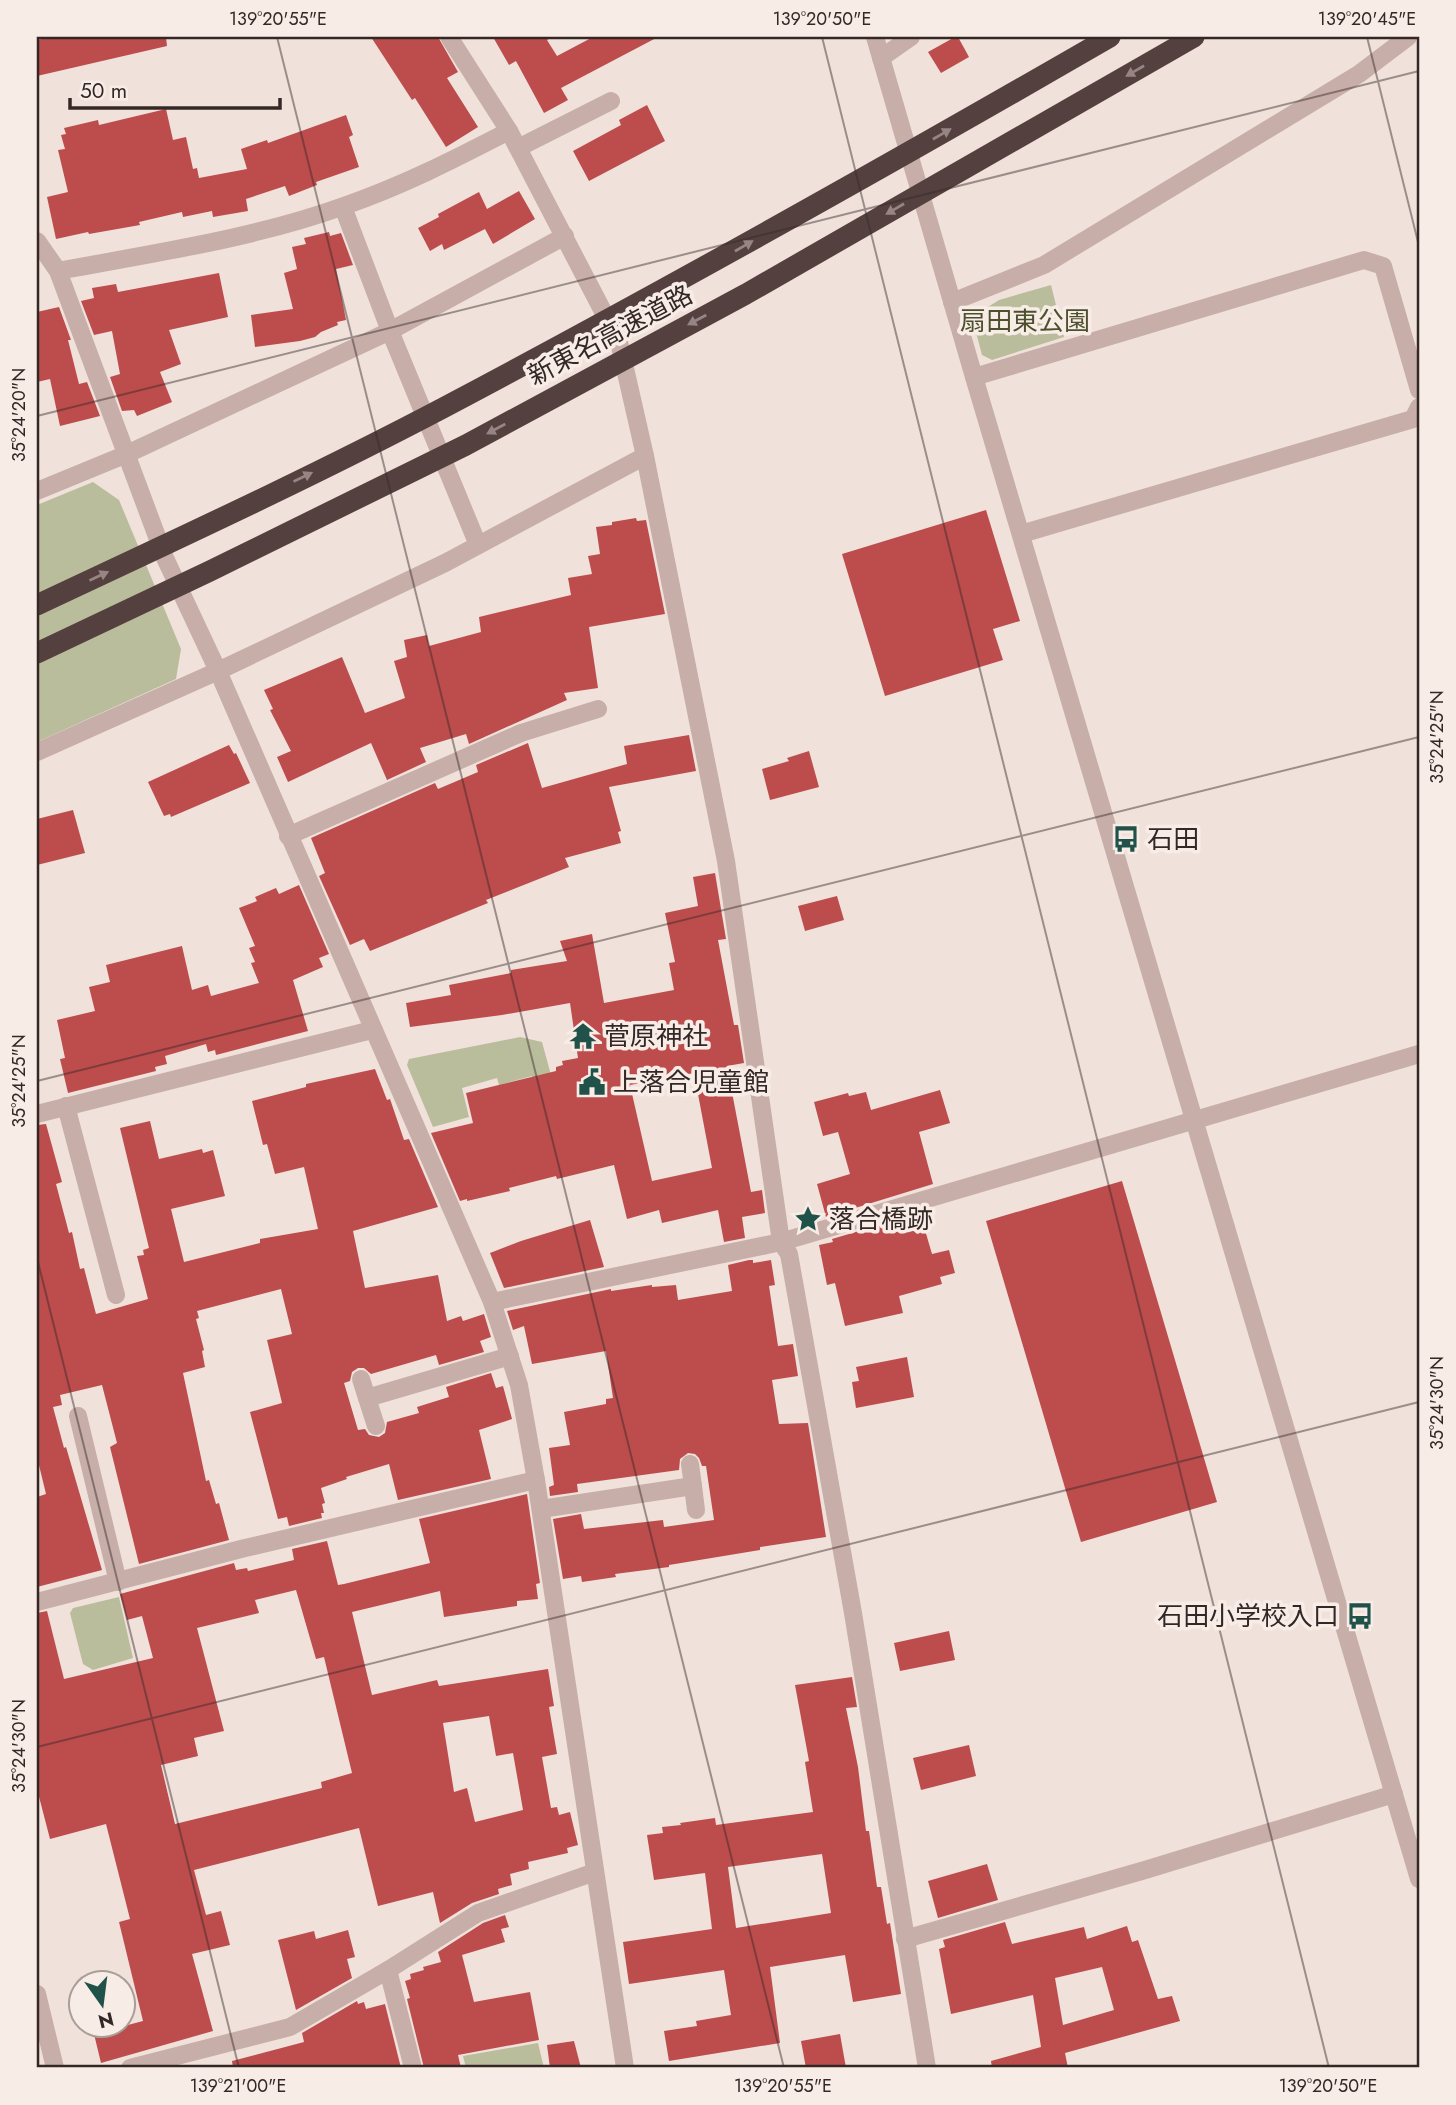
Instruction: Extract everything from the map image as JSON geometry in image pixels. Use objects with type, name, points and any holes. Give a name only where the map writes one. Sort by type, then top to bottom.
[{"type":"highway","name":"新東名高速道路","points":[[37,605],[441,409],[725,257],[1110,37]]},
{"type":"highway","name":"新東名高速道路","points":[[37,653],[466,445],[746,294],[1194,37]]},
{"type":"street","points":[[449,37],[509,131],[619,342],[645,456],[726,861],[781,1242],[789,1254],[846,1571],[927,2068]]},
{"type":"street","points":[[875,37],[1419,1879]]},
{"type":"street","points":[[881,58],[911,37]]},
{"type":"street","points":[[952,302],[1044,265],[1359,74],[1408,37]]},
{"type":"street","points":[[518,148],[611,101]]},
{"type":"street","points":[[593,110],[603,127]]},
{"type":"street","points":[[58,271],[226,240],[344,207],[425,174],[509,131]]},
{"type":"street","points":[[344,207],[390,331],[478,545]]},
{"type":"street","points":[[37,491],[127,454],[390,331],[565,236]]},
{"type":"street","points":[[37,242],[58,271],[166,558],[218,671],[492,1303],[510,1356],[519,1385],[541,1509],[625,2068]]},
{"type":"street","points":[[974,377],[1364,260],[1383,266],[1419,390]]},
{"type":"street","points":[[1021,534],[1413,419],[1419,407]]},
{"type":"street","points":[[37,752],[218,671],[478,545],[645,456]]},
{"type":"street","points":[[288,836],[521,733],[598,709]]},
{"type":"street","points":[[37,1114],[372,1030]]},
{"type":"street","points":[[492,1303],[781,1242],[1419,1054]]},
{"type":"street","points":[[66,1106],[116,1295]]},
{"type":"street","points":[[367,1398],[510,1356]]},
{"type":"street","points":[[361,1379],[376,1426]]},
{"type":"street","points":[[78,1416],[118,1582]]},
{"type":"street","points":[[690,1464],[696,1510]]},
{"type":"street","points":[[37,1602],[245,1548],[536,1480]]},
{"type":"street","points":[[541,1509],[693,1486]]},
{"type":"street","points":[[905,1939],[1394,1794]]},
{"type":"street","points":[[130,2068],[290,2027],[478,1913],[595,1872]]},
{"type":"street","points":[[388,1970],[413,2068]]},
{"type":"street","points":[[37,1994],[55,2068]]},
{"type":"green space","name":"扇田東公園","points":[[1051,285],[1064,337],[992,360],[982,355],[972,317],[999,300]]},
{"type":"green space","points":[[93,482],[119,500],[181,649],[176,679],[37,742],[37,505]]},
{"type":"green space","points":[[520,1037],[542,1042],[551,1075],[539,1104],[532,1076],[499,1085],[497,1078],[462,1088],[469,1117],[433,1127],[407,1065],[409,1059]]},
{"type":"green space","points":[[119,1597],[133,1658],[93,1670],[83,1664],[70,1613],[73,1608]]},
{"type":"green space","points":[[538,2043],[544,2068],[466,2068],[463,2056]]},
{"type":"building","points":[[50,37],[166,37],[167,46],[37,76],[37,40]]},
{"type":"building","points":[[371,37],[438,37],[458,72],[447,78],[478,127],[446,147]]},
{"type":"building","points":[[493,37],[552,37],[547,40],[557,56],[593,37],[658,37],[561,88],[568,100],[544,113],[516,61],[509,65]]},
{"type":"building","points":[[958,37],[969,57],[941,73],[928,52]]},
{"type":"building","points":[[647,105],[665,141],[589,181],[573,151],[621,125],[619,120]]},
{"type":"building","points":[[166,109],[173,140],[186,137],[193,169],[197,168],[199,178],[247,169],[241,149],[267,140],[268,143],[346,115],[353,135],[349,137],[359,167],[316,182],[317,185],[289,196],[285,186],[246,199],[248,211],[213,217],[212,211],[183,217],[182,212],[139,222],[140,225],[56,239],[47,197],[68,192],[58,150],[65,149],[61,135],[66,134],[64,128],[98,120],[99,125]]},
{"type":"building","points":[[519,191],[535,219],[493,244],[485,229],[444,250],[442,244],[430,251],[418,228],[479,192],[487,209]]},
{"type":"building","points":[[329,232],[330,236],[341,233],[353,265],[336,269],[346,320],[337,322],[338,325],[315,337],[255,347],[251,315],[293,309],[284,273],[297,269],[292,247],[306,244],[304,238]]},
{"type":"building","points":[[219,273],[228,317],[169,330],[181,364],[160,372],[172,402],[137,416],[134,410],[122,411],[110,377],[120,374],[112,331],[94,335],[81,301],[94,298],[92,288],[116,284],[118,292]]},
{"type":"building","points":[[59,307],[71,340],[68,340],[79,384],[87,382],[100,416],[60,426],[50,379],[37,382],[37,312]]},
{"type":"building","points":[[986,510],[1020,621],[993,629],[1003,660],[885,696],[842,554]]},
{"type":"building","points":[[636,518],[637,521],[646,520],[665,614],[589,627],[598,688],[564,693],[567,700],[469,744],[466,734],[420,748],[426,762],[387,780],[371,743],[288,782],[277,757],[291,751],[270,710],[273,709],[264,690],[342,657],[365,713],[405,698],[394,661],[407,657],[404,640],[427,635],[429,646],[481,632],[479,617],[571,595],[568,578],[592,574],[588,556],[600,554],[596,527]]},
{"type":"building","points":[[689,735],[696,771],[609,787],[621,831],[618,832],[621,843],[565,858],[569,867],[370,951],[364,939],[350,945],[319,876],[325,873],[311,838],[435,783],[438,789],[478,772],[476,765],[528,743],[542,788],[627,764],[624,746]]},
{"type":"building","points":[[229,745],[234,754],[236,753],[250,783],[171,817],[170,814],[164,816],[148,782]]},
{"type":"building","points":[[809,751],[819,787],[770,800],[762,769],[789,761],[787,758]]},
{"type":"building","points":[[73,810],[85,853],[37,865],[37,819]]},
{"type":"building","points":[[715,873],[726,939],[718,940],[744,1063],[727,1066],[751,1192],[762,1190],[765,1213],[742,1217],[745,1238],[724,1242],[718,1210],[662,1223],[659,1210],[627,1219],[614,1165],[557,1179],[556,1176],[509,1188],[510,1191],[460,1201],[431,1133],[473,1123],[466,1093],[556,1071],[556,1067],[563,1065],[562,1061],[578,1058],[570,1003],[410,1027],[406,1003],[451,995],[449,985],[511,973],[511,970],[567,961],[560,941],[592,934],[604,1003],[674,990],[669,963],[675,962],[665,913],[698,906],[693,877]],"holes":[[[694,1073],[712,1168],[652,1181],[630,1085]]]},
{"type":"building","points":[[299,885],[329,954],[319,958],[323,967],[293,980],[308,1031],[216,1055],[215,1050],[208,1052],[206,1044],[165,1056],[167,1064],[155,1067],[156,1071],[68,1093],[60,1059],[65,1058],[57,1020],[95,1011],[89,987],[110,982],[106,965],[182,946],[192,990],[208,985],[211,996],[259,983],[251,963],[255,962],[249,948],[255,946],[239,908],[257,901],[255,897],[276,888],[279,894]]},
{"type":"building","points":[[837,896],[844,920],[805,931],[798,906]]},
{"type":"building","points":[[375,1069],[387,1100],[390,1099],[404,1140],[409,1139],[438,1207],[353,1231],[365,1288],[438,1275],[447,1321],[461,1316],[463,1321],[484,1314],[491,1337],[480,1341],[484,1352],[439,1365],[436,1355],[371,1374],[364,1368],[358,1368],[352,1372],[350,1381],[344,1383],[358,1430],[365,1429],[369,1435],[379,1437],[385,1433],[387,1422],[419,1413],[417,1407],[449,1397],[446,1387],[491,1373],[496,1388],[503,1386],[512,1419],[479,1430],[491,1479],[398,1500],[389,1464],[321,1488],[325,1503],[322,1504],[322,1518],[289,1526],[287,1517],[278,1519],[250,1412],[282,1403],[267,1340],[292,1334],[281,1289],[197,1311],[199,1318],[196,1319],[204,1350],[205,1367],[183,1373],[206,1481],[209,1480],[216,1504],[219,1503],[229,1540],[139,1564],[110,1447],[117,1443],[102,1385],[60,1395],[62,1405],[53,1407],[102,1570],[37,1587],[37,1497],[46,1494],[37,1457],[37,1125],[46,1124],[62,1182],[56,1184],[96,1314],[148,1299],[137,1256],[144,1255],[143,1250],[149,1248],[120,1128],[150,1121],[159,1159],[202,1149],[203,1153],[213,1150],[225,1196],[171,1209],[184,1262],[260,1243],[260,1239],[318,1229],[304,1167],[275,1174],[267,1144],[263,1145],[252,1101],[306,1087],[306,1084]]},
{"type":"building","points":[[940,1090],[950,1123],[919,1132],[933,1184],[826,1217],[817,1184],[850,1174],[838,1132],[823,1136],[814,1102],[848,1093],[849,1096],[866,1092],[871,1110]]},
{"type":"building","points":[[1122,1181],[1217,1502],[1081,1542],[986,1221]]},
{"type":"building","points":[[920,1213],[932,1254],[949,1250],[955,1273],[940,1277],[942,1284],[899,1296],[903,1313],[845,1326],[835,1283],[827,1285],[819,1245]]},
{"type":"building","points":[[590,1220],[604,1267],[504,1288],[490,1253]]},
{"type":"building","points":[[753,1260],[753,1263],[771,1260],[775,1285],[769,1286],[778,1346],[793,1344],[798,1376],[772,1380],[779,1424],[808,1423],[826,1537],[760,1547],[760,1550],[669,1567],[615,1574],[616,1577],[582,1582],[581,1576],[563,1579],[553,1519],[581,1514],[584,1529],[663,1520],[664,1527],[714,1520],[706,1466],[702,1466],[695,1454],[688,1453],[680,1459],[679,1470],[577,1484],[578,1492],[550,1496],[549,1487],[554,1485],[549,1448],[570,1445],[564,1412],[606,1404],[606,1399],[613,1398],[606,1351],[532,1364],[524,1326],[513,1330],[507,1311],[611,1289],[652,1285],[676,1285],[678,1300],[732,1291],[728,1265]]},
{"type":"building","points":[[907,1357],[914,1397],[856,1408],[852,1382],[859,1381],[856,1367]]},
{"type":"building","points":[[527,1494],[540,1583],[536,1584],[538,1599],[517,1601],[517,1606],[444,1617],[440,1591],[352,1612],[372,1695],[437,1680],[439,1686],[548,1669],[554,1706],[549,1707],[557,1754],[542,1757],[551,1808],[557,1807],[559,1815],[570,1812],[578,1845],[567,1848],[568,1853],[528,1862],[529,1869],[510,1874],[512,1885],[498,1889],[499,1894],[472,1903],[440,1923],[433,1892],[378,1906],[359,1828],[194,1870],[206,1915],[221,1911],[230,1945],[192,1954],[213,2031],[101,2063],[95,2038],[136,2038],[136,2023],[143,2021],[136,1992],[136,1968],[130,1968],[119,1922],[130,1919],[106,1824],[50,1839],[37,1789],[37,1613],[47,1611],[64,1679],[153,1658],[142,1616],[127,1620],[120,1594],[234,1563],[236,1570],[247,1568],[248,1571],[294,1560],[292,1549],[327,1541],[338,1585],[430,1563],[419,1519]],"holes":[[[296,1590],[316,1659],[324,1657],[352,1773],[321,1782],[322,1788],[175,1824],[161,1765],[198,1756],[194,1738],[224,1731],[197,1628],[259,1613],[255,1600]],[[489,1716],[496,1756],[513,1753],[523,1810],[475,1822],[467,1788],[454,1792],[443,1723]]]},
{"type":"building","points":[[949,1631],[955,1660],[900,1671],[894,1643]]},
{"type":"building","points":[[852,1677],[857,1707],[846,1708],[858,1767],[866,1831],[869,1831],[877,1887],[881,1887],[887,1924],[890,1923],[901,1994],[853,2002],[845,1955],[770,1967],[780,2043],[669,2061],[664,2031],[697,2026],[696,2021],[731,2015],[724,1970],[629,1984],[623,1942],[712,1929],[705,1873],[654,1880],[647,1835],[663,1833],[662,1827],[715,1818],[716,1825],[813,1812],[805,1762],[809,1761],[795,1685]],"holes":[[[822,1854],[831,1913],[736,1928],[728,1867]]]},
{"type":"building","points":[[969,1745],[976,1776],[921,1790],[913,1758]]},
{"type":"building","points":[[987,1864],[998,1900],[938,1918],[928,1881]]},
{"type":"building","points":[[505,1915],[509,1927],[501,1929],[505,1942],[462,1955],[474,2002],[530,1992],[539,2040],[458,2055],[461,2068],[424,2068],[405,1981],[411,1979],[410,1974],[424,1970],[423,1967],[441,1962],[438,1952],[483,1923]]},
{"type":"building","points":[[1005,1922],[1012,1944],[1084,1927],[1087,1939],[1127,1926],[1132,1942],[1138,1940],[1158,1999],[1172,1996],[1180,2021],[1065,2053],[1068,2068],[992,2068],[991,2061],[1041,2047],[1033,1995],[951,2014],[939,1949],[945,1947],[943,1940]],"holes":[[[1102,1967],[1114,2010],[1063,2025],[1055,1978]]]},
{"type":"building","points":[[348,1930],[355,1957],[347,1959],[352,1978],[296,2010],[278,1940],[314,1931],[316,1939]]},
{"type":"building","points":[[357,2001],[358,2004],[364,2002],[366,2009],[385,2004],[401,2068],[233,2068],[232,2061],[304,2042],[302,2033]]},
{"type":"building","points":[[840,2034],[846,2068],[806,2068],[801,2041]]},
{"type":"building","points":[[574,2041],[581,2068],[550,2068],[547,2045]]},
{"type":"place","name":"石田","points":[[1126,839]]},
{"type":"place","name":"菅原神社","points":[[583,1036]]},
{"type":"place","name":"上落合児童館","points":[[592,1082]]},
{"type":"place","name":"落合橋跡","points":[[808,1219]]},
{"type":"place","name":"石田小学校入口","points":[[1360,1616]]}]
